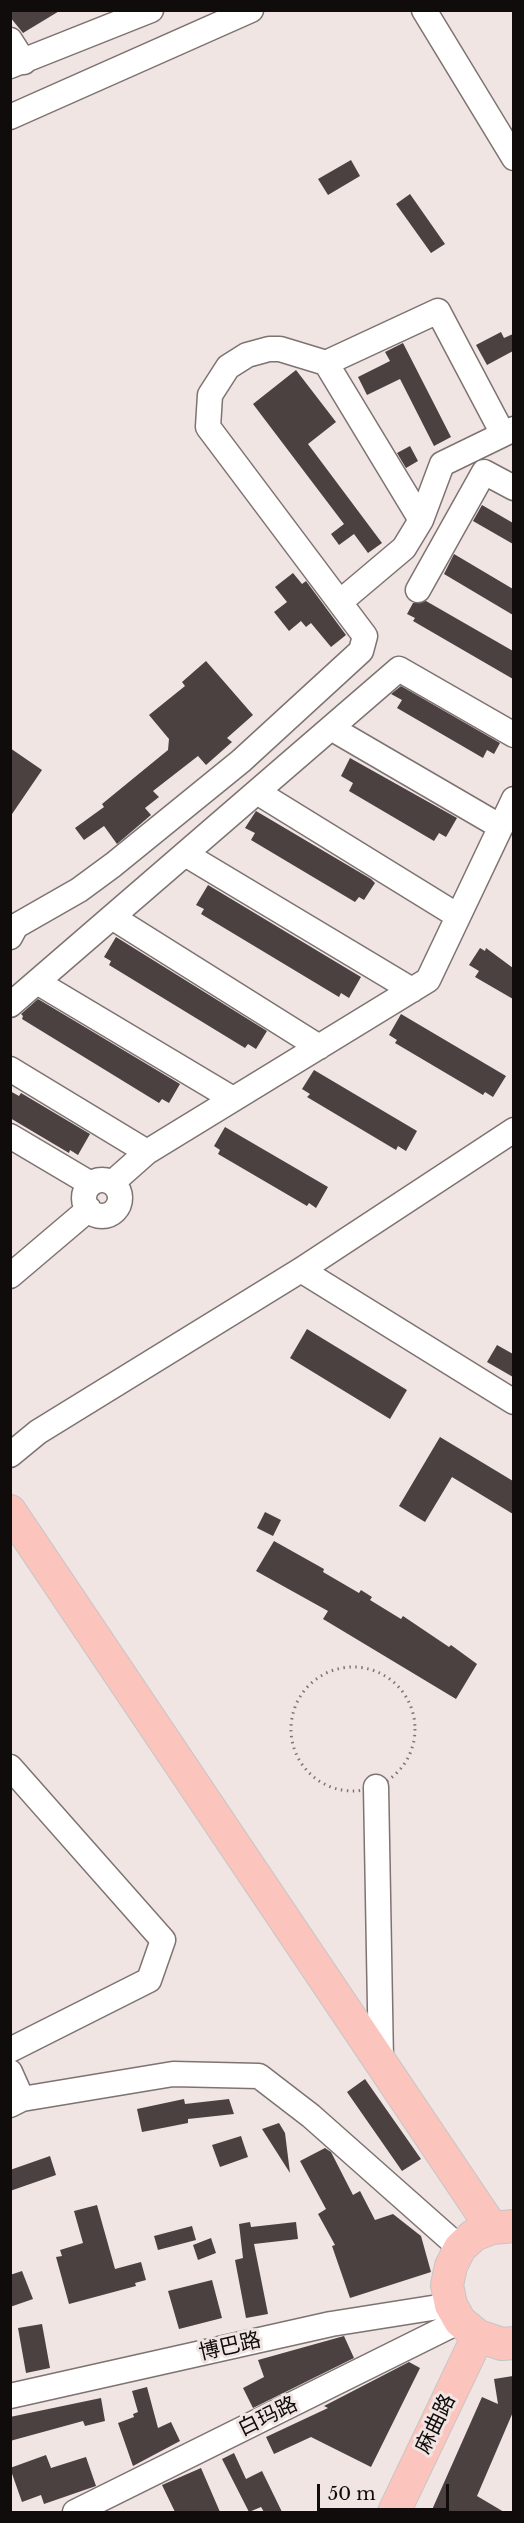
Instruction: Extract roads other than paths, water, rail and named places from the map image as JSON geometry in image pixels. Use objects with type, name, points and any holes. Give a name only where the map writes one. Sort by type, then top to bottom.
[{"type":"main road","points":[[10,1511],[381,2062],[502,2227],[474,2235],[460,2248],[451,2266],[447,2285],[463,2321],[502,2344],[513,2343]]},
{"type":"main road","name":"麻曲路","points":[[394,2512],[463,2321]]},
{"type":"street","points":[[10,117],[251,10]]},
{"type":"street","points":[[424,10],[513,158]]},
{"type":"street","points":[[10,40],[17,64],[135,13]]},
{"type":"street","points":[[326,363],[438,311],[508,431],[442,464],[422,520],[404,548],[340,603]]},
{"type":"street","points":[[10,937],[16,926],[79,890],[113,865],[241,761],[361,651],[365,636],[208,427],[210,395],[220,376],[247,355],[280,349],[326,363],[422,520]]},
{"type":"street","points":[[418,590],[484,472],[513,488]]},
{"type":"street","points":[[10,1005],[399,669],[513,735]]},
{"type":"street","points":[[331,728],[501,827]]},
{"type":"street","points":[[257,792],[458,916]]},
{"type":"street","points":[[10,1136],[102,1183],[120,1194],[117,1208],[106,1215],[99,1215],[89,1209],[84,1194],[102,1183],[147,1152],[428,980],[513,799]]},
{"type":"street","points":[[184,854],[412,990]]},
{"type":"street","points":[[112,917],[319,1047]]},
{"type":"street","points":[[37,982],[233,1099]]},
{"type":"street","points":[[10,1070],[147,1152]]},
{"type":"street","points":[[10,1455],[38,1432],[301,1270],[513,1130]]},
{"type":"street","points":[[10,1276],[89,1209]]},
{"type":"street","points":[[301,1270],[513,1402]]},
{"type":"street","points":[[10,1767],[163,1940],[149,1980],[10,2050]]},
{"type":"street","points":[[376,1787],[381,2062]]},
{"type":"street","points":[[10,2072],[16,2102],[173,2074],[259,2076],[311,2116],[460,2248]]},
{"type":"street","name":"博巴路","points":[[10,2396],[331,2324],[463,2321]]},
{"type":"street","name":"白玛路","points":[[75,2512],[463,2321]]}]
